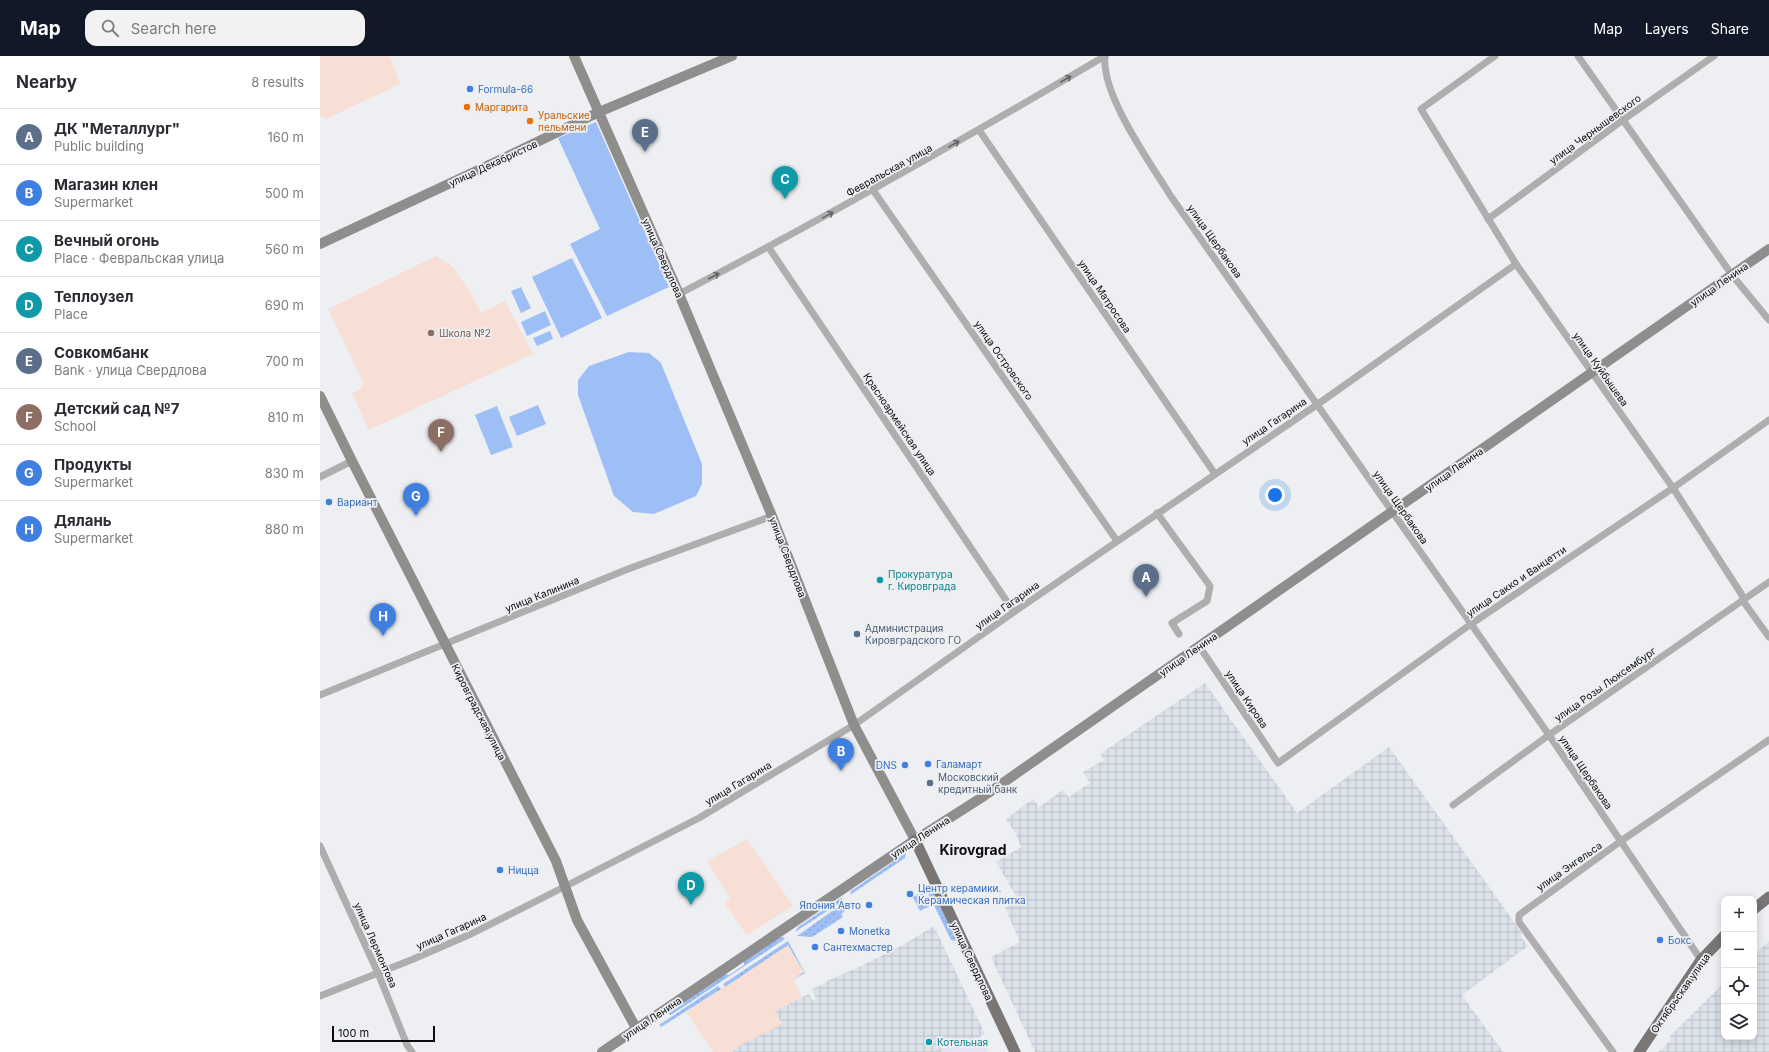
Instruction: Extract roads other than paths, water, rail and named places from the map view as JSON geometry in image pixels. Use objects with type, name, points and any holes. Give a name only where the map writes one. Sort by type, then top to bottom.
[{"type":"main road","name":"улица Свердлова","points":[[574,56],[679,294],[772,516],[854,725],[915,840],[1015,1052]]},
{"type":"main road","name":"улица Декабристов","points":[[320,244],[499,161],[599,112],[732,56]]},
{"type":"main road","name":"улица Ленина","points":[[602,1052],[915,840],[984,796],[1769,249]]},
{"type":"main road","name":"Кировградская улица","points":[[320,396],[444,644],[556,861],[577,920],[636,1028]]},
{"type":"main road","points":[[1757,906],[1769,897]]},
{"type":"main road","name":"Октябрьская улица","points":[[1639,1052],[1701,960],[1721,939]]},
{"type":"street","name":"Февральская улица","points":[[679,294],[769,248],[873,190],[1105,56]]},
{"type":"street","name":"улица Щербакова","points":[[1105,56],[1104,66],[1109,89],[1129,127],[1162,182],[1549,735],[1701,960]]},
{"type":"street","name":"улица Куйбышева","points":[[1495,56],[1421,109],[1516,264],[1673,488],[1742,595],[1743,600],[1769,637]]},
{"type":"street","points":[[1578,56],[1732,275],[1769,320]]},
{"type":"street","name":"улица Чернышевского","points":[[1488,219],[1623,120],[1714,56]]},
{"type":"street","name":"улица Матросова","points":[[979,130],[1215,474]]},
{"type":"street","name":"улица Островского","points":[[873,190],[1118,541]]},
{"type":"street","name":"Красноармейская улица","points":[[769,248],[1014,612]]},
{"type":"street","name":"улица Гагарина","points":[[320,996],[471,934],[564,887],[699,818],[854,725],[1157,513],[1318,404],[1516,264]]},
{"type":"street","name":"улица Сакко и Ванцетти","points":[[1278,763],[1471,624],[1673,488],[1769,420]]},
{"type":"street","points":[[320,477],[352,461]]},
{"type":"street","points":[[1157,513],[1210,586],[1207,601],[1172,622],[1179,634]]},
{"type":"street","name":"улица Калинина","points":[[320,695],[628,569],[772,516]]},
{"type":"street","name":"улица Розы Люксембург","points":[[1453,805],[1549,735],[1769,582]]},
{"type":"street","name":"улица Кирова","points":[[1199,646],[1278,763]]},
{"type":"street","name":"улица Энгельса","points":[[1613,1052],[1520,922],[1518,917],[1521,912],[1769,740]]},
{"type":"street","name":"улица Лермонтова","points":[[320,846],[378,973],[407,1045],[412,1052]]},
{"type":"place","name":"Formula-66","points":[[470,89]]},
{"type":"place","name":"Маргарита","points":[[467,107]]},
{"type":"place","name":"Уральские пельмени","points":[[530,121]]},
{"type":"place","name":"Совкомбанк","points":[[645,152]]},
{"type":"place","name":"Вечный огонь","points":[[785,199]]},
{"type":"place","name":"Школа №2","points":[[431,333]]},
{"type":"place","name":"Детский сад №7","points":[[441,452]]},
{"type":"place","name":"Вариант","points":[[329,502]]},
{"type":"place","name":"Продукты","points":[[416,516]]},
{"type":"place","name":"Прокуратура г. Кировграда","points":[[880,580]]},
{"type":"place","name":"ДК \"Металлург\"","points":[[1146,597]]},
{"type":"place","name":"Администрация Кировградского ГО","points":[[857,634]]},
{"type":"place","name":"Дялань","points":[[383,636]]},
{"type":"place","name":"Галамарт","points":[[928,764]]},
{"type":"place","name":"DNS","points":[[905,765]]},
{"type":"place","name":"Магазин клен","points":[[841,771]]},
{"type":"place","name":"Московский кредитный банк","points":[[930,783]]},
{"type":"place","name":"Ницца","points":[[500,870]]},
{"type":"place","name":"Центр керамики. Керамическая плитка","points":[[910,894]]},
{"type":"place","name":"Теплоузел","points":[[691,905]]},
{"type":"place","name":"Япония Авто","points":[[869,905]]},
{"type":"place","name":"Monetka","points":[[841,931]]},
{"type":"place","name":"Бокс","points":[[1660,940]]},
{"type":"place","name":"Сантехмастер","points":[[815,947]]},
{"type":"place","name":"Котельная","points":[[929,1042]]},
{"type":"district","name":"Kirovgrad","points":[[973,849]]}]
